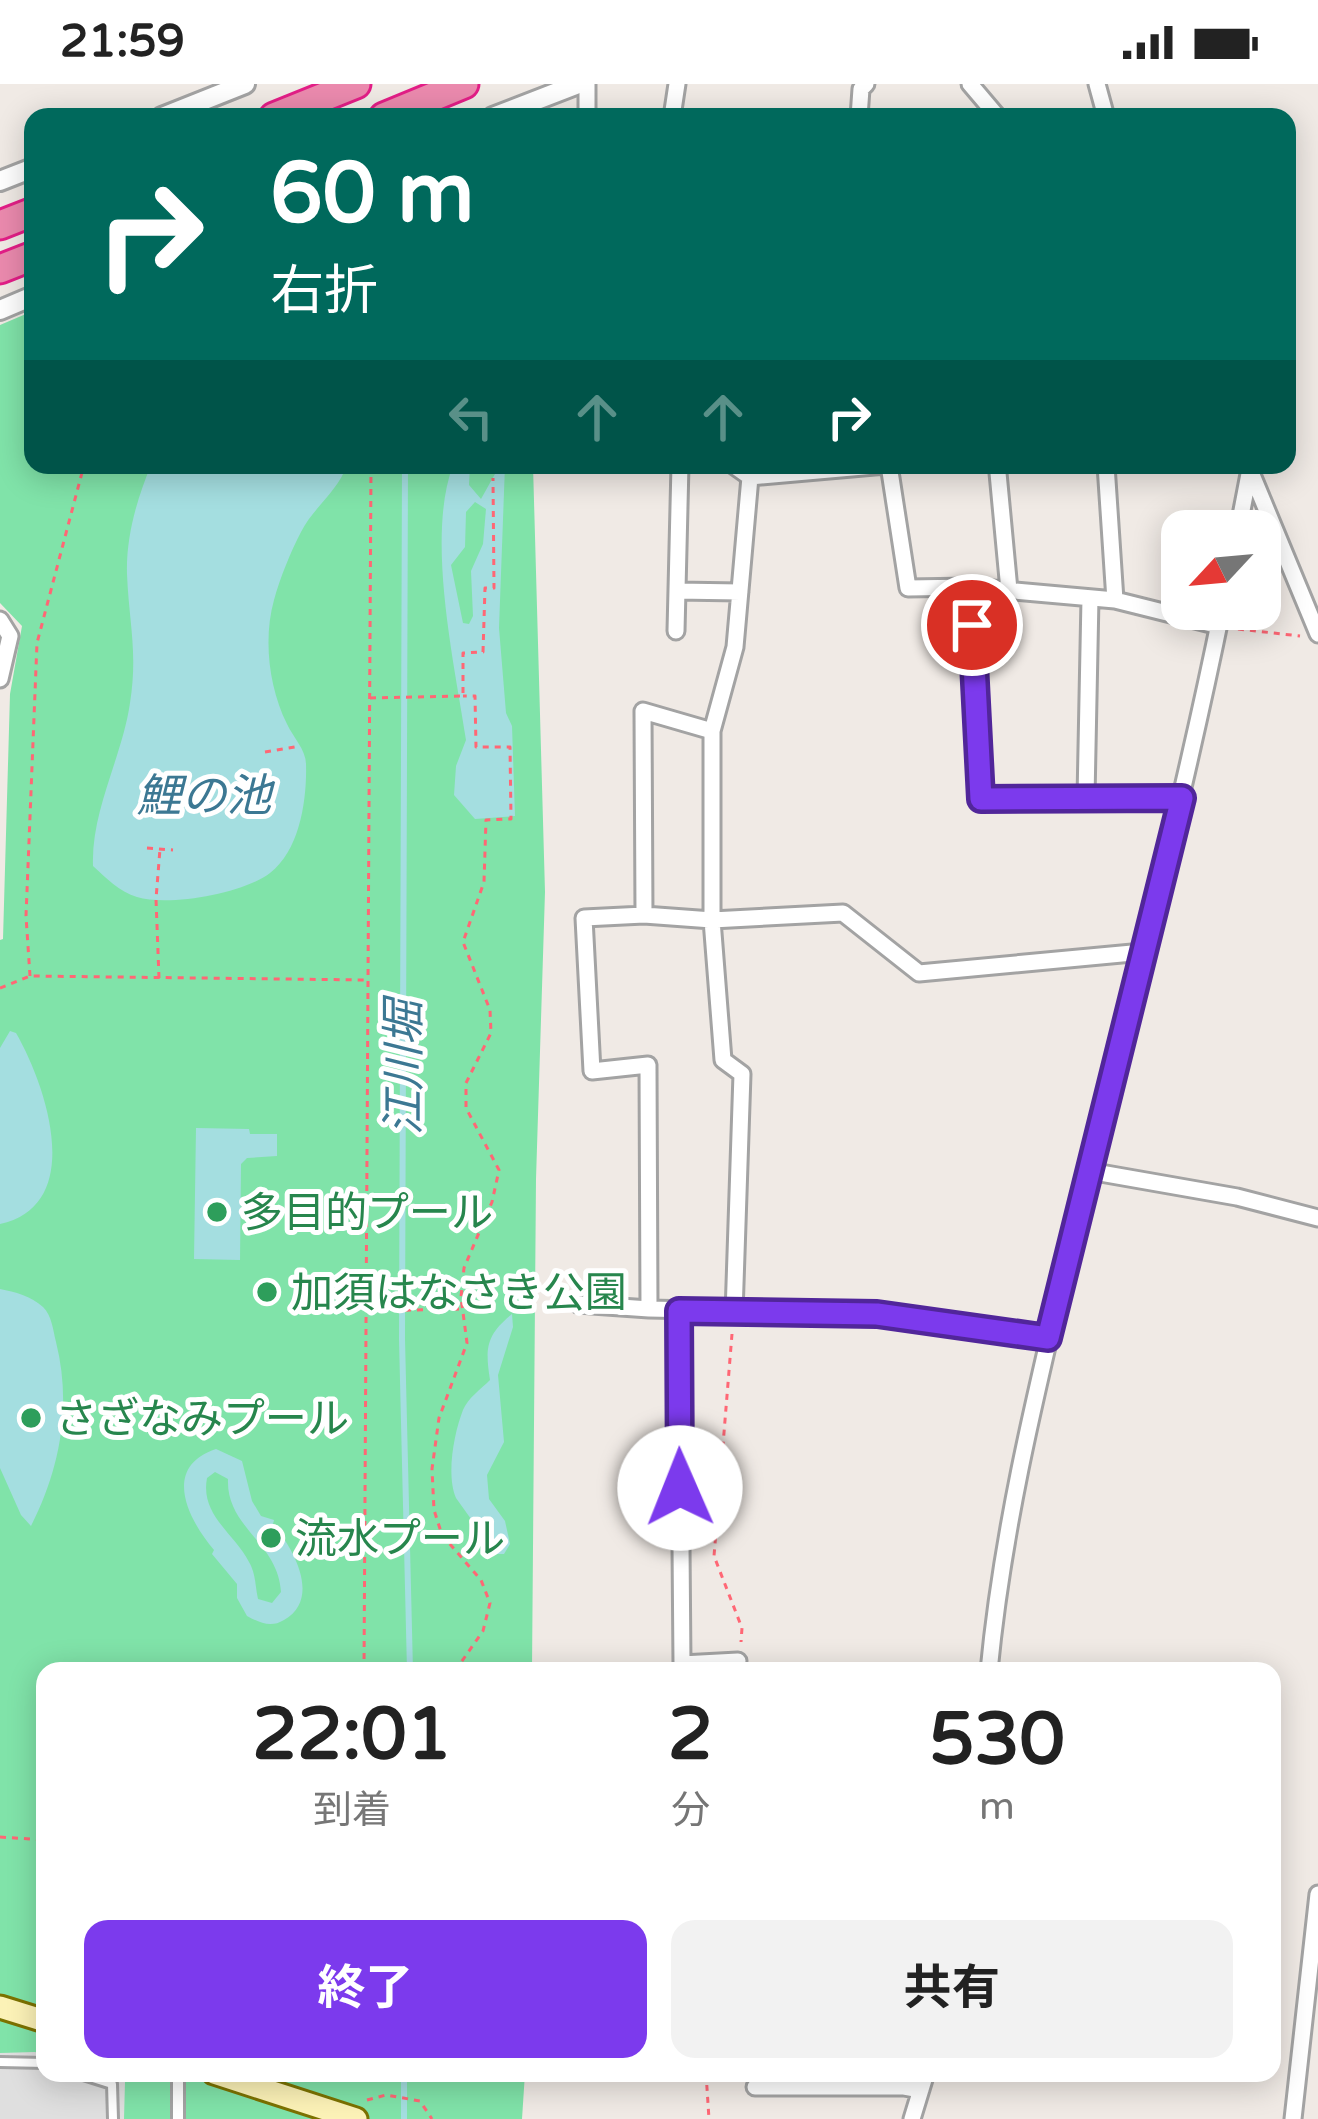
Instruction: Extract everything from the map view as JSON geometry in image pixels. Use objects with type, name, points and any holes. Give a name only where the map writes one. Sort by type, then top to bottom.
[{"type":"highway","points":[[296,108],[356,84]]},
{"type":"highway","points":[[406,108],[464,84]]},
{"type":"main road","points":[[0,2007],[36,2017]]},
{"type":"main road","points":[[250,2082],[361,2110]]},
{"type":"street","points":[[185,108],[245,84]]},
{"type":"street","points":[[516,108],[578,84]]},
{"type":"street","points":[[970,84],[990,108]]},
{"type":"street","points":[[676,631],[680,474]]},
{"type":"street","points":[[746,474],[784,474]]},
{"type":"street","points":[[889,474],[908,588],[970,586],[1161,608]]},
{"type":"street","points":[[998,474],[1010,590]]},
{"type":"street","points":[[1107,474],[1115,600]]},
{"type":"street","points":[[1242,510],[1248,474]]},
{"type":"street","points":[[1251,474],[1318,636]]},
{"type":"street","points":[[734,1314],[742,1074],[723,1060],[712,920],[712,731],[735,647],[750,477]]},
{"type":"street","points":[[970,586],[981,799],[1182,798]]},
{"type":"street","points":[[677,591],[740,592]]},
{"type":"street","points":[[1086,798],[1090,598]]},
{"type":"street","points":[[0,620],[10,636],[0,680]]},
{"type":"street","points":[[990,1662],[1001,1568],[1029,1412],[1182,798],[1217,630]]},
{"type":"street","points":[[644,915],[643,711],[712,731]]},
{"type":"street","points":[[649,1310],[648,1065],[592,1071],[584,919],[644,915],[712,920],[843,913],[919,973],[1143,952]]},
{"type":"street","points":[[1089,1171],[1222,1194],[1318,1218]]},
{"type":"street","points":[[578,1304],[734,1314],[877,1314],[1048,1338]]},
{"type":"street","points":[[679,1311],[682,1662]]},
{"type":"street","points":[[719,1662],[738,1661]]},
{"type":"street","points":[[1294,2119],[1312,2005],[1318,1894]]},
{"type":"street","points":[[178,2082],[178,2119]]},
{"type":"street","points":[[755,2087],[923,2082],[912,2119]]},
{"type":"lane","points":[[0,2062],[36,2063]]},
{"type":"lane","points":[[105,2082],[112,2084],[112,2119]]},
{"type":"path","points":[[30,976],[26,916],[38,643],[82,474]]},
{"type":"path","points":[[364,1662],[371,474]]},
{"type":"path","points":[[461,696],[463,653],[483,652],[484,588],[494,588],[494,478]]},
{"type":"path","points":[[1281,629],[1318,636]]},
{"type":"path","points":[[369,698],[475,696],[476,747],[510,747],[512,819],[486,820],[484,882],[464,942],[490,1010],[491,1034],[466,1083],[466,1108],[499,1170],[492,1202],[464,1268],[467,1343],[439,1418],[432,1469],[434,1510],[442,1535],[481,1580],[490,1603],[483,1631],[461,1662]]},
{"type":"path","points":[[265,752],[300,746]]},
{"type":"path","points":[[147,848],[173,850]]},
{"type":"path","points":[[159,977],[160,849]]},
{"type":"path","points":[[1,987],[30,976],[367,980]]},
{"type":"path","points":[[365,1311],[463,1309]]},
{"type":"path","points":[[734,1314],[714,1556],[742,1628],[738,1661]]},
{"type":"path","points":[[0,1838],[36,1840]]},
{"type":"path","points":[[707,2082],[709,2119]]},
{"type":"path","points":[[361,2110],[386,2095],[420,2101],[432,2119]]},
{"type":"green space","name":"加須はなさき公園","points":[[24,315],[24,474],[533,474],[545,892],[536,1179],[532,1662],[36,1662],[36,2082],[524,2082],[522,2119],[0,2119],[0,940],[10,694],[22,626],[0,603],[0,325]]},
{"type":"shaded area","points":[[36,2052],[36,2082],[125,2082],[124,2119],[0,2119],[0,2053]]},
{"type":"water","name":"鯉の池","points":[[148,474],[342,474],[301,532],[271,615],[272,679],[306,764],[295,838],[280,863],[258,880],[186,899],[131,895],[93,866],[97,825],[130,703],[133,653],[127,574],[137,504]]},
{"type":"water","points":[[451,474],[470,474],[469,485],[481,499],[495,474],[505,474],[499,628],[506,713],[512,726],[515,816],[475,819],[454,795],[456,766],[466,740],[449,638],[442,528]],"holes":[[[475,502],[486,509],[483,544],[471,571],[473,616],[469,624],[463,623],[451,565],[465,547],[466,512]]]},
{"type":"water","points":[[10,1031],[16,1033],[27,1055],[47,1111],[51,1169],[43,1193],[27,1212],[0,1224],[0,1048]]},
{"type":"water","name":"多目的プール","points":[[196,1128],[277,1134],[277,1156],[247,1158],[241,1164],[240,1260],[194,1259]]},
{"type":"water","name":"さざなみプール","points":[[0,1289],[28,1297],[46,1311],[61,1366],[63,1413],[56,1460],[31,1526],[21,1515],[0,1468]]},
{"type":"water","points":[[512,1314],[513,1327],[498,1375],[504,1442],[487,1475],[489,1499],[505,1521],[510,1544],[504,1554],[496,1554],[456,1498],[451,1466],[463,1410],[490,1380],[489,1343]]},
{"type":"water","name":"流水プール","points":[[216,1449],[242,1461],[252,1501],[261,1516],[274,1520],[295,1559],[301,1599],[284,1620],[266,1624],[247,1616],[237,1598],[237,1584],[195,1523],[185,1480],[199,1457]],"holes":[[[215,1472],[228,1479],[235,1510],[278,1575],[281,1592],[272,1603],[258,1599],[249,1562],[208,1503],[207,1478]]]},
{"type":"waterway","name":"江川堀","points":[[405,474],[402,1339],[410,1662]]},
{"type":"waterway","name":"江川堀","points":[[404,2082],[404,2119]]},
{"type":"place","name":"多目的プール","points":[[217,1212]]},
{"type":"place","name":"加須はなさき公園","points":[[267,1292]]},
{"type":"place","name":"さざなみプール","points":[[31,1418]]},
{"type":"place","name":"流水プール","points":[[271,1538]]},
{"type":"route","points":[[680,1488],[679,1311],[877,1314],[1048,1338],[1182,798],[981,799],[972,625]]}]
